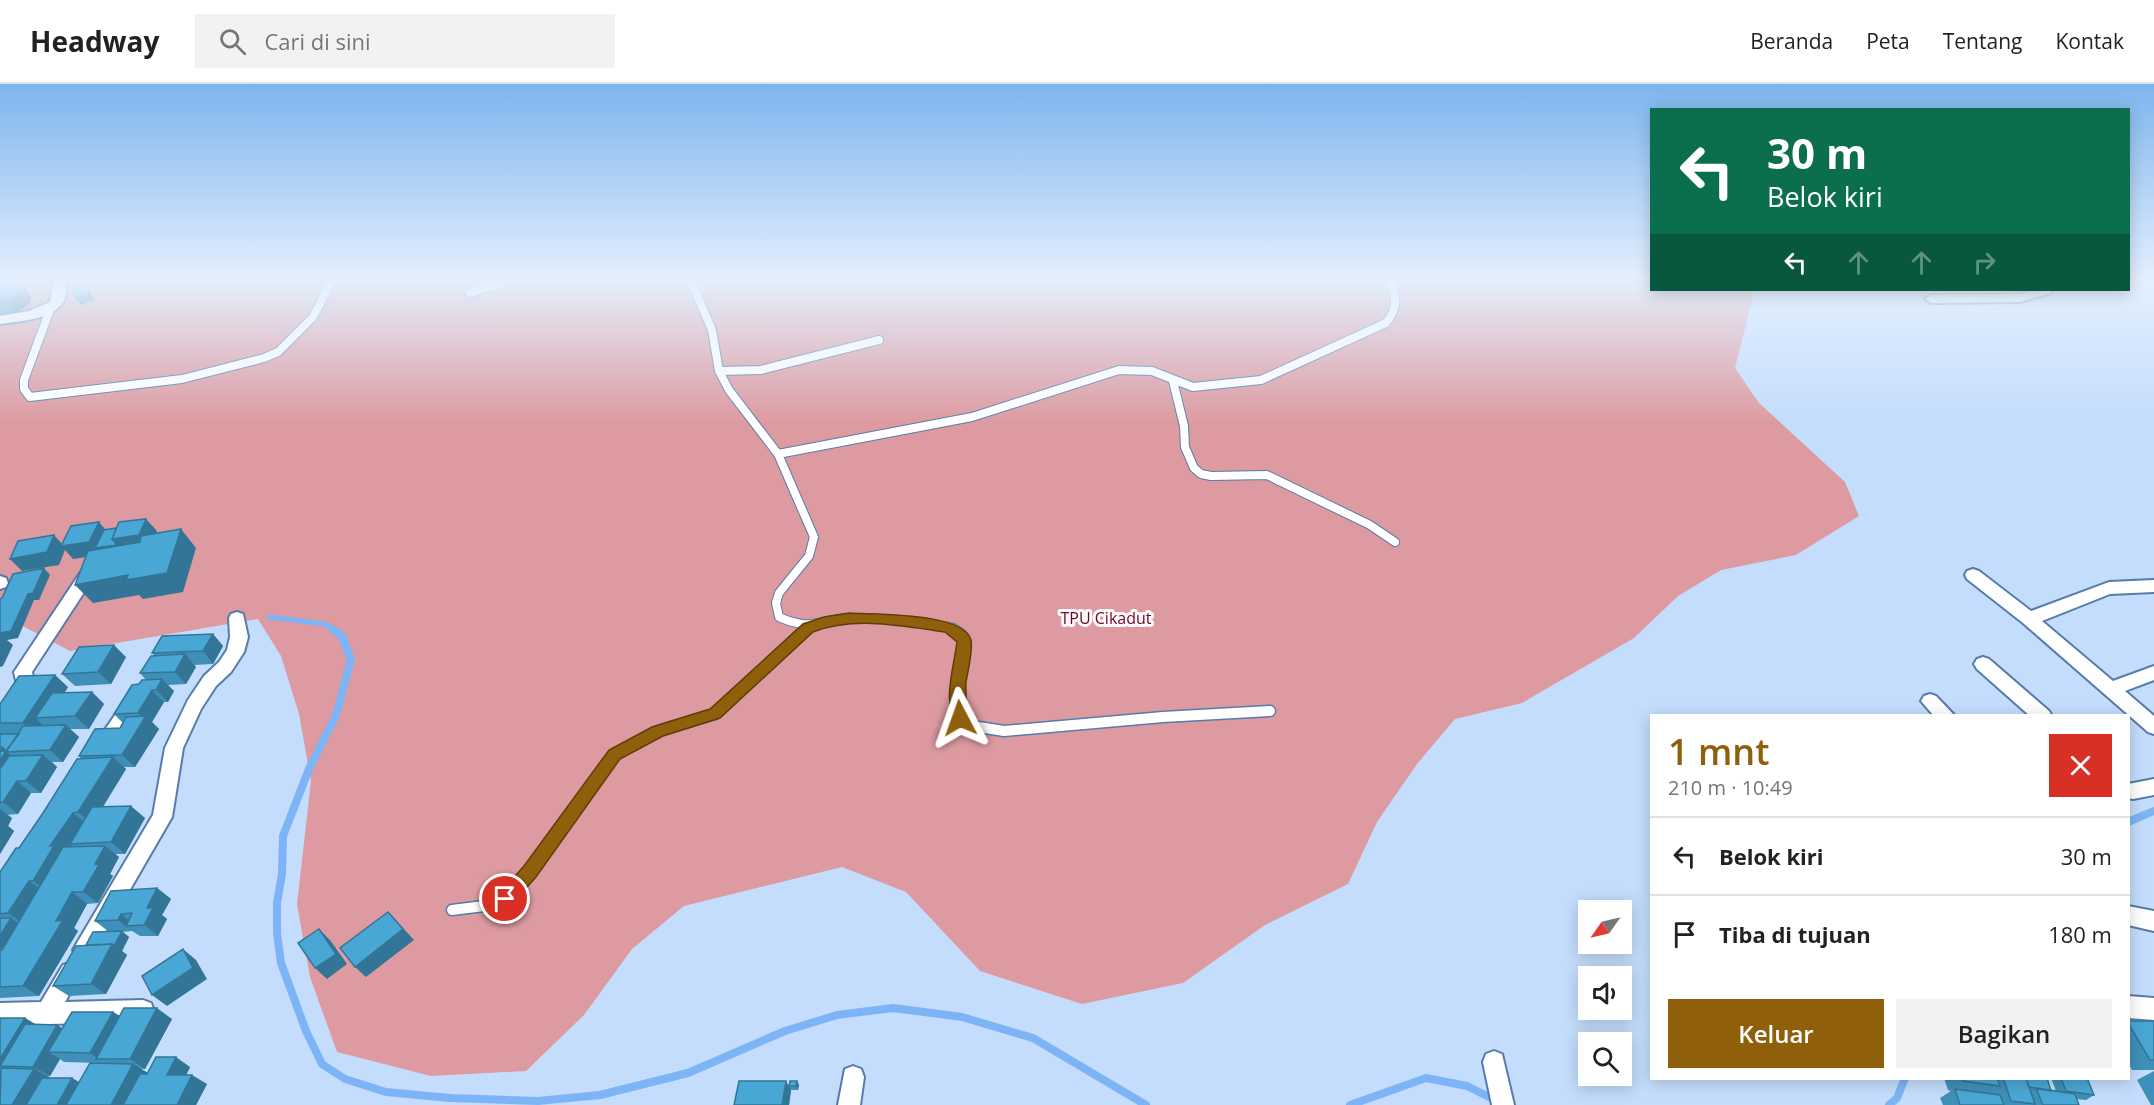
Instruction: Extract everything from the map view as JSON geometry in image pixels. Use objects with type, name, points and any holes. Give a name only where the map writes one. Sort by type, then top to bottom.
[{"type":"street","points":[[1973,575],[2029,619],[2154,727]]},
{"type":"street","points":[[0,729],[32,688],[23,672],[86,577]]},
{"type":"street","points":[[2029,619],[2109,588],[2152,588]]},
{"type":"street","points":[[47,1013],[162,818],[174,748],[194,705],[235,651],[239,637],[237,618]]},
{"type":"street","points":[[1983,664],[2041,714]]},
{"type":"street","points":[[2111,689],[2154,673]]},
{"type":"street","points":[[91,766],[137,697]]},
{"type":"street","points":[[1930,701],[1944,714]]},
{"type":"street","points":[[2130,790],[2154,787]]},
{"type":"street","points":[[2130,915],[2154,921]]},
{"type":"street","points":[[2130,1007],[2154,1010]]},
{"type":"street","points":[[0,1014],[153,1011]]},
{"type":"street","points":[[1494,1062],[1503,1105]]},
{"type":"street","points":[[849,1105],[853,1077]]},
{"type":"lane","points":[[44,327],[24,380],[24,389],[30,397],[182,379],[264,358],[278,352],[303,327]]},
{"type":"lane","points":[[711,327],[719,371],[729,390],[778,454],[814,537],[815,546],[811,555],[784,585],[776,602],[779,617],[794,625],[808,628]]},
{"type":"lane","points":[[778,454],[972,417],[1119,370],[1152,371],[1192,387],[1261,380],[1379,327]]},
{"type":"lane","points":[[719,371],[761,370],[879,340]]},
{"type":"lane","points":[[1173,381],[1184,426],[1185,447],[1194,468],[1201,474],[1211,476],[1267,475],[1362,521],[1395,542]]},
{"type":"lane","points":[[452,910],[492,904],[505,899],[530,872],[615,754],[658,731],[715,714],[808,628],[824,622],[849,618],[913,622],[949,627],[961,635],[964,642],[957,698],[960,718],[965,724],[972,726],[1004,731],[1163,717],[1270,711]]},
{"type":"green space","name":"TPU Cikadut","points":[[0,327],[1745,327],[1735,368],[1759,403],[1845,482],[1859,516],[1796,555],[1721,570],[1678,596],[1634,638],[1522,703],[1455,719],[1417,764],[1377,822],[1348,884],[1265,925],[1183,983],[1082,1004],[980,971],[906,892],[842,867],[684,906],[632,949],[584,1015],[526,1071],[431,1076],[337,1052],[310,977],[297,904],[311,781],[299,714],[281,656],[258,619],[70,651],[15,622],[0,608]]},
{"type":"building","points":[[146,519],[139,535],[112,539],[119,522]]},
{"type":"building","points":[[99,522],[89,542],[61,546],[71,526]]},
{"type":"building","points":[[116,528],[112,539],[117,545],[95,548],[104,530]]},
{"type":"building","points":[[181,529],[167,573],[126,580],[128,575],[75,585],[88,551],[140,542],[141,536]]},
{"type":"building","points":[[54,535],[47,552],[10,559],[18,541]]},
{"type":"building","points":[[44,568],[33,593],[28,594],[11,631],[0,633],[0,599],[13,574]]},
{"type":"building","points":[[213,634],[203,651],[152,653],[162,636]]},
{"type":"building","points":[[114,645],[98,672],[62,674],[79,647]]},
{"type":"building","points":[[185,654],[175,672],[140,673],[151,656]]},
{"type":"building","points":[[55,675],[23,723],[0,723],[0,704],[19,676]]},
{"type":"building","points":[[162,679],[156,690],[152,690],[138,713],[114,714],[132,685],[139,684],[142,680]]},
{"type":"building","points":[[92,692],[75,716],[35,718],[52,693]]},
{"type":"building","points":[[146,716],[122,755],[79,756],[95,729],[120,728],[126,717]]},
{"type":"building","points":[[66,725],[50,750],[6,752],[23,726]]},
{"type":"building","points":[[0,734],[19,734],[6,751],[0,747]]},
{"type":"building","points":[[0,751],[6,751],[0,761]]},
{"type":"building","points":[[43,755],[26,781],[17,781],[0,803],[0,769],[9,756]]},
{"type":"building","points":[[113,757],[78,812],[73,813],[50,846],[54,846],[33,881],[29,881],[8,913],[0,914],[0,872],[43,813],[77,759]]},
{"type":"building","points":[[131,806],[111,842],[70,844],[92,807]]},
{"type":"building","points":[[105,846],[95,864],[99,865],[83,892],[72,892],[56,921],[63,920],[23,986],[0,987],[0,950],[63,847]]},
{"type":"building","points":[[157,888],[147,908],[153,908],[144,925],[126,926],[132,913],[121,914],[118,920],[95,921],[111,891]]},
{"type":"building","points":[[388,912],[403,929],[355,967],[340,948]]},
{"type":"building","points":[[0,918],[11,918],[0,936]]},
{"type":"building","points":[[319,929],[336,954],[315,968],[298,943]]},
{"type":"building","points":[[122,931],[114,946],[112,944],[86,945],[93,932]]},
{"type":"building","points":[[112,944],[91,984],[53,986],[76,946]]},
{"type":"building","points":[[183,949],[193,968],[152,995],[142,976]]},
{"type":"building","points":[[124,1008],[157,1008],[130,1059],[96,1059]]},
{"type":"building","points":[[72,1012],[113,1012],[90,1053],[48,1052]]},
{"type":"building","points":[[0,1018],[25,1018],[0,1059]]},
{"type":"building","points":[[2130,1021],[2154,1021],[2154,1060],[2150,1060],[2130,1026]]},
{"type":"building","points":[[25,1024],[57,1025],[33,1067],[0,1066]]},
{"type":"building","points":[[156,1057],[176,1057],[167,1075],[192,1075],[177,1105],[123,1105],[140,1074],[147,1074]]},
{"type":"building","points":[[90,1063],[133,1064],[111,1105],[66,1105]]},
{"type":"building","points":[[1,1068],[34,1069],[12,1105],[0,1105]]},
{"type":"building","points":[[42,1078],[72,1078],[57,1105],[26,1105]]},
{"type":"building","points":[[1998,1080],[2000,1086],[1963,1081]]},
{"type":"building","points":[[2004,1080],[2027,1080],[2035,1104],[2011,1101]]},
{"type":"building","points":[[2027,1080],[2048,1080],[2051,1091],[2029,1087]]},
{"type":"building","points":[[2062,1080],[2088,1080],[2094,1095],[2066,1091]]},
{"type":"building","points":[[739,1081],[786,1081],[782,1105],[734,1105]]},
{"type":"building","points":[[790,1081],[797,1081],[796,1086],[789,1086]]},
{"type":"building","points":[[2036,1088],[2075,1094],[2079,1105],[2043,1105]]},
{"type":"building","points":[[1955,1089],[2000,1095],[2004,1105],[1960,1105]]},
{"type":"waterway","points":[[269,617],[325,624],[334,630]]},
{"type":"waterway","points":[[332,629],[342,636],[351,660],[336,715],[309,769],[283,836],[282,874],[277,903],[277,933],[281,963],[306,1031],[322,1064],[345,1079],[386,1092],[450,1098],[538,1101],[600,1095],[688,1073],[785,1031],[837,1015],[893,1008],[962,1017],[1033,1038],[1146,1105]]},
{"type":"waterway","points":[[2130,821],[2154,811]]},
{"type":"waterway","points":[[1350,1105],[1426,1078],[1467,1086],[1505,1105]]},
{"type":"waterway","points":[[1889,1105],[1897,1098],[1904,1080]]},
{"type":"route","points":[[505,899],[530,872],[582,796],[615,754],[658,731],[715,714],[808,628],[824,622],[849,618],[949,627],[961,635],[964,642],[957,698],[960,718]]}]
